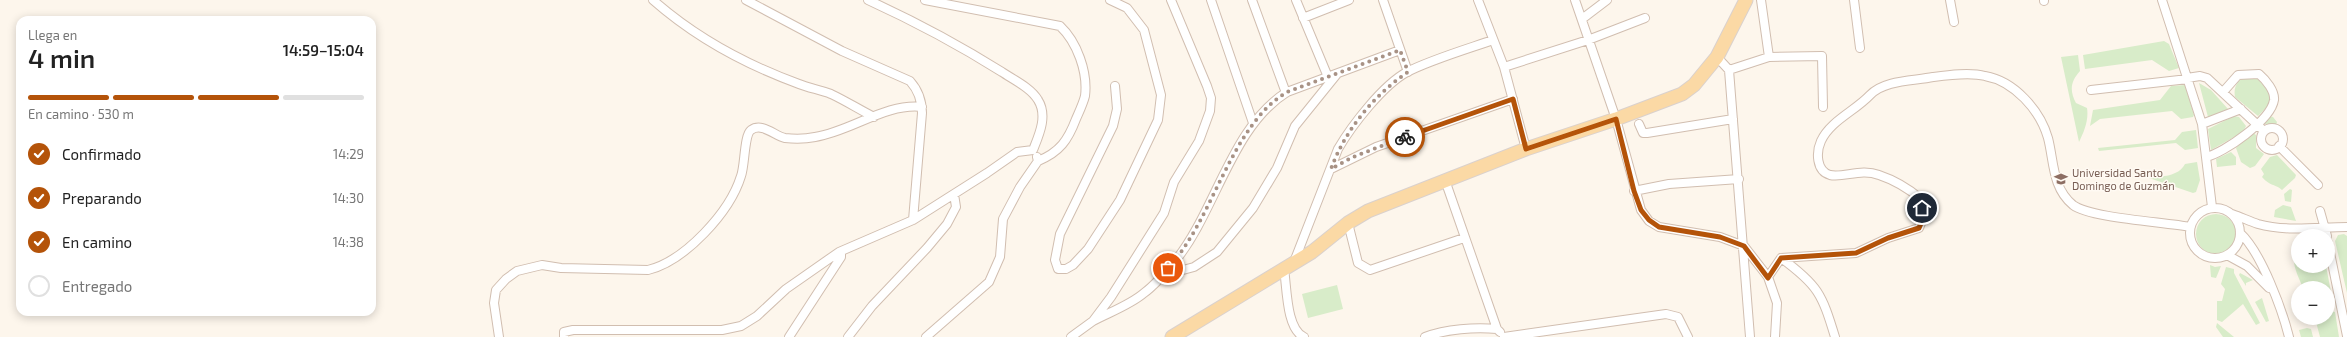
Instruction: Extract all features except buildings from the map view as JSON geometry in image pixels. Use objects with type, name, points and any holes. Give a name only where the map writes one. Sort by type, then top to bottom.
[{"type":"main road","points":[[1172,337],[1312,252],[1348,223],[1393,199],[1526,149],[1616,119],[1682,94],[1694,85],[1717,56],[1746,0]]},
{"type":"street","points":[[654,0],[667,12],[705,38],[736,55],[800,85],[830,94],[874,117]]},
{"type":"street","points":[[746,0],[842,51],[910,81],[919,95],[922,106],[913,220]]},
{"type":"street","points":[[868,0],[937,33],[1025,87],[1038,100],[1042,112],[1042,127],[1033,150],[1038,160]]},
{"type":"street","points":[[925,0],[1060,26],[1071,36],[1084,75],[1085,96],[1068,139],[1059,150],[1038,160],[1020,187],[1003,219],[1000,257],[990,282],[926,337]]},
{"type":"street","points":[[1110,0],[1127,8],[1144,30],[1161,95],[1158,120],[1120,200],[1088,249],[1073,265],[1066,269],[1058,269],[1055,260],[1060,234],[1075,201],[1092,172],[1113,126],[1117,109],[1115,86]]},
{"type":"street","points":[[1093,321],[1111,297],[1164,213],[1174,182],[1199,141],[1210,111],[1211,98],[1207,86],[1171,0]]},
{"type":"street","points":[[1212,0],[1253,123]]},
{"type":"street","points":[[1252,0],[1286,93]]},
{"type":"street","points":[[1296,0],[1328,77]]},
{"type":"street","points":[[1303,18],[1349,0]]},
{"type":"street","points":[[1383,0],[1408,72]]},
{"type":"street","points":[[1478,0],[1504,67],[1526,149]]},
{"type":"street","points":[[1576,0],[1588,40],[1616,119],[1634,191],[1641,210],[1649,220],[1659,227],[1720,237],[1744,246],[1768,278],[1777,303],[1776,337]]},
{"type":"street","points":[[1582,19],[1607,0]]},
{"type":"street","points":[[1761,0],[1769,57]]},
{"type":"street","points":[[1854,0],[1860,48]]},
{"type":"street","points":[[1950,0],[1954,22]]},
{"type":"street","points":[[2162,0],[2202,124],[2212,207]]},
{"type":"street","points":[[1504,67],[1588,40],[1645,18]]},
{"type":"street","points":[[1301,336],[1290,318],[1289,266],[1331,169],[1338,149],[1348,132],[1393,82],[1408,72],[1493,40]]},
{"type":"street","points":[[1071,337],[1093,321],[1144,293],[1176,260],[1194,232],[1253,123],[1270,102],[1286,93],[1400,50]]},
{"type":"street","points":[[1717,56],[1729,70],[1739,179],[1750,337]]},
{"type":"street","points":[[1729,70],[1769,57],[1822,56],[1824,107]]},
{"type":"street","points":[[1160,277],[1194,267],[1217,252],[1253,208],[1277,168],[1295,126],[1338,73]]},
{"type":"street","points":[[2206,158],[2224,151],[2237,143],[2270,109],[2274,100],[2274,95],[2264,78],[2259,74],[2251,73],[2238,75],[2224,92]]},
{"type":"street","points":[[1781,258],[1856,253],[1888,238],[1919,228],[1924,216],[1921,199],[1912,192],[1878,174],[1859,171],[1830,175],[1822,170],[1817,159],[1818,150],[1821,141],[1839,119],[1861,104],[1881,86],[1943,76],[1985,76],[2015,88],[2034,110],[2047,136],[2055,182],[2073,205],[2101,215],[2190,227]]},
{"type":"street","points":[[2091,90],[2187,79],[2200,76],[2207,78],[2224,92],[2264,131]]},
{"type":"street","points":[[1331,169],[1376,147],[1513,99]]},
{"type":"street","points":[[499,337],[494,303],[496,290],[506,279],[517,271],[542,265],[561,268],[648,270],[662,266],[685,249],[707,230],[732,197],[744,168],[747,136],[752,130],[760,127],[783,137],[807,138],[827,134],[897,108],[922,106]]},
{"type":"street","points":[[2202,124],[2241,108]]},
{"type":"street","points":[[1639,124],[1643,133],[1647,133],[1733,119]]},
{"type":"street","points":[[2272,128],[2278,130],[2282,140],[2279,146],[2273,149],[2266,148],[2261,139],[2264,131],[2272,128]]},
{"type":"street","points":[[2279,146],[2318,185]]},
{"type":"street","points":[[564,337],[564,332],[573,330],[722,330],[741,326],[756,316],[786,289],[841,252],[913,220],[1017,152],[1033,150]]},
{"type":"street","points":[[1634,191],[1669,184],[1739,179]]},
{"type":"street","points":[[1445,180],[1497,329],[1503,337],[1666,314],[1678,317],[1688,337]]},
{"type":"street","points":[[848,337],[872,306],[927,248],[947,224],[956,207],[954,194]]},
{"type":"street","points":[[2232,214],[2238,222],[2240,233],[2238,244],[2227,255],[2212,259],[2202,255],[2192,243],[2190,227],[2194,218],[2202,210],[2212,207],[2223,208],[2232,214],[2258,224],[2312,229],[2325,227],[2347,227]]},
{"type":"street","points":[[2320,211],[2325,227]]},
{"type":"street","points":[[1348,223],[1358,263],[1370,270],[1464,238]]},
{"type":"street","points":[[2240,233],[2248,240],[2274,292],[2283,314],[2289,337]]},
{"type":"street","points":[[789,337],[840,258],[841,252]]},
{"type":"street","points":[[2227,255],[2247,266],[2274,292]]},
{"type":"street","points":[[1768,278],[1781,258]]},
{"type":"street","points":[[1781,258],[1805,275],[1819,292],[1835,337]]},
{"type":"street","points":[[2334,273],[2347,336]]},
{"type":"street","points":[[1430,336],[1487,328],[1497,329]]},
{"type":"green space","points":[[2164,41],[2169,44],[2179,68],[2169,71],[2152,60],[2085,69],[2083,55]]},
{"type":"green space","points":[[2078,55],[2080,71],[2073,82],[2072,94],[2076,103],[2087,108],[2086,126],[2079,142],[2061,57]]},
{"type":"green space","points":[[2249,76],[2261,79],[2270,94],[2270,104],[2258,116],[2235,97],[2236,86],[2239,81]]},
{"type":"green space","points":[[2199,83],[2211,90],[2228,109],[2208,117]]},
{"type":"green space","points":[[2185,85],[2194,115],[2193,117],[2181,119],[2172,111],[2100,119],[2090,126],[2093,110],[2160,100],[2171,86]]},
{"type":"green space","points":[[2234,116],[2239,117],[2246,126],[2243,132],[2211,150],[2208,129]]},
{"type":"green space","points":[[2269,116],[2273,117],[2277,122],[2276,125],[2263,124]]},
{"type":"green space","points":[[2196,130],[2198,148],[2185,150],[2176,143],[2099,151],[2098,148],[2175,140],[2182,132]]},
{"type":"green space","points":[[2252,132],[2256,135],[2256,148],[2264,154],[2255,166],[2250,168],[2241,162],[2236,148]]},
{"type":"green space","points":[[2231,152],[2236,157],[2236,165],[2217,167],[2216,159]]},
{"type":"green space","points":[[2277,155],[2296,175],[2295,178],[2282,190],[2262,177],[2264,174],[2261,169],[2270,157]]},
{"type":"green space","points":[[2197,162],[2200,180],[2196,192],[2193,193],[2149,178],[2174,174],[2185,164]]},
{"type":"green space","points":[[2290,189],[2292,190],[2291,202],[2285,201],[2284,194]]},
{"type":"green space","points":[[2283,205],[2291,207],[2296,221],[2274,217],[2275,210]]},
{"type":"green space","points":[[2220,214],[2227,217],[2233,223],[2236,234],[2235,242],[2227,251],[2220,254],[2212,254],[2205,251],[2197,242],[2196,230],[2199,223],[2208,215]]},
{"type":"green space","points":[[2344,234],[2347,236],[2347,293],[2335,241],[2338,235]]},
{"type":"green space","points":[[2210,265],[2215,267],[2221,266],[2216,278],[2211,277]]},
{"type":"green space","points":[[2226,267],[2234,269],[2234,273],[2260,323],[2256,325],[2243,304],[2222,322],[2217,320],[2217,301],[2222,301],[2225,289],[2221,284]]},
{"type":"green space","points":[[2240,273],[2253,280],[2246,283],[2246,286],[2239,275]]},
{"type":"green space","points":[[2296,273],[2327,273],[2329,281],[2300,281]]},
{"type":"green space","points":[[1337,285],[1343,309],[1308,318],[1302,294]]},
{"type":"green space","points":[[2262,298],[2269,321],[2266,322],[2255,302]]},
{"type":"green space","points":[[2335,312],[2339,337],[2320,337],[2317,325],[2335,325]]},
{"type":"green space","points":[[2217,323],[2234,337],[2223,337],[2216,327]]},
{"type":"green space","points":[[2307,328],[2311,329],[2313,337],[2301,337],[2299,330]]},
{"type":"way so far","points":[[1168,268],[1176,260],[1194,232],[1253,123],[1270,102],[1287,92],[1400,50],[1408,72],[1393,82],[1348,132],[1338,149],[1331,169],[1376,147],[1405,137]]},
{"type":"place","name":"Universidad Santo Domingo de Guzmán","points":[[2061,179]]},
{"type":"route","points":[[1405,137],[1478,110],[1513,99],[1526,149],[1616,119],[1634,191],[1641,210],[1649,220],[1659,227],[1720,237],[1744,246],[1768,278],[1781,258],[1810,258],[1856,253],[1870,248],[1888,238],[1919,228],[1924,216],[1922,208]]}]
